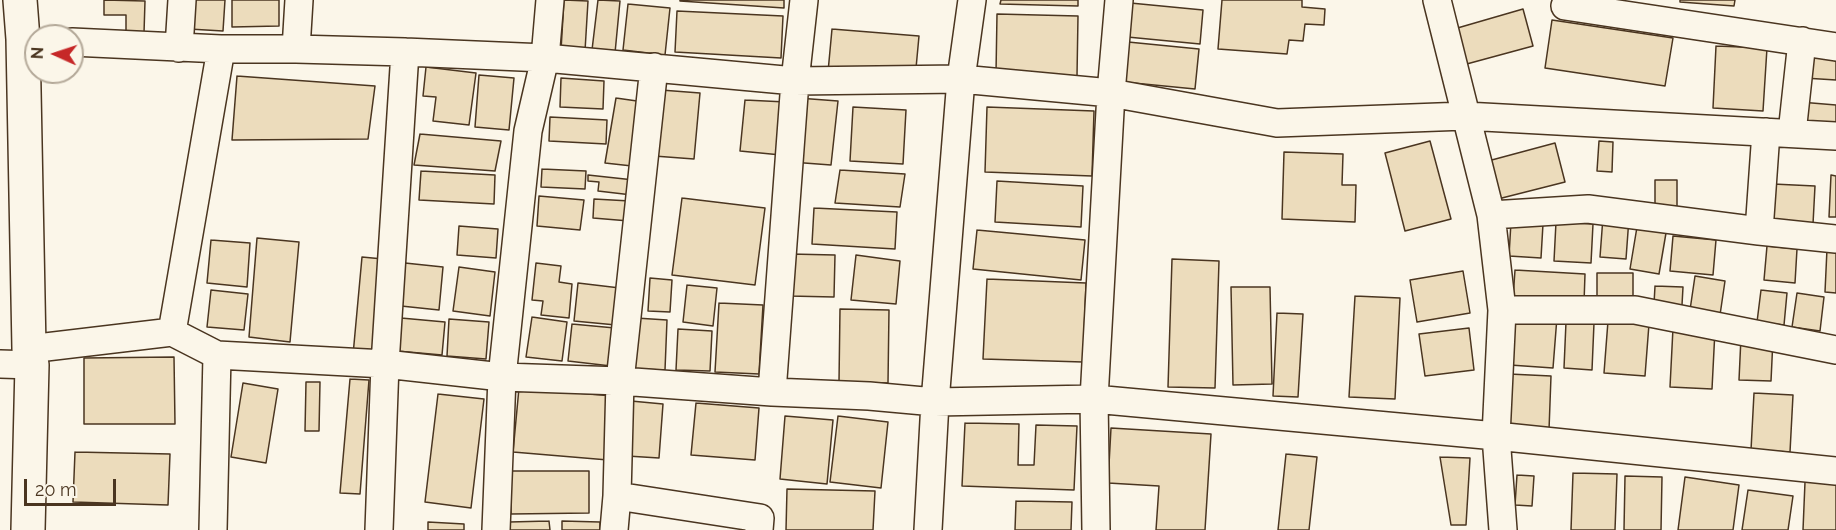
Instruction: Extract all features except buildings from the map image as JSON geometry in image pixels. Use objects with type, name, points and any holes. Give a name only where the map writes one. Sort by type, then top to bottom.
[{"type":"street","points":[[20,0],[26,24]]},
{"type":"street","points":[[179,48],[182,0]]},
{"type":"street","points":[[296,49],[299,0]]},
{"type":"street","points":[[496,530],[502,377],[528,131],[545,58],[550,0]]},
{"type":"street","points":[[772,392],[795,81],[804,0]]},
{"type":"street","points":[[928,530],[935,402],[961,79],[972,0]]},
{"type":"street","points":[[1096,530],[1094,399],[1111,93],[1119,0]]},
{"type":"street","points":[[1437,0],[1491,215],[1502,309],[1496,436],[1503,530]]},
{"type":"street","points":[[1565,6],[1671,11],[1802,42],[1836,47]]},
{"type":"street","points":[[1759,231],[1779,132],[1802,42]]},
{"type":"street","points":[[84,43],[179,48],[296,49],[545,58],[795,81],[961,79],[1111,93],[1277,123],[1465,116],[1836,136]]},
{"type":"street","points":[[172,332],[221,49]]},
{"type":"street","points":[[378,530],[385,364],[405,52]]},
{"type":"street","points":[[614,530],[620,381],[654,67]]},
{"type":"street","points":[[28,530],[20,360],[29,84]]},
{"type":"street","points":[[1491,215],[1588,209],[1836,239]]},
{"type":"street","points":[[1502,309],[1635,310],[1836,350]]},
{"type":"street","points":[[20,360],[172,332],[217,355],[385,364],[502,377],[620,381],[935,402],[1094,399],[1496,436],[1836,471]]},
{"type":"street","points":[[213,530],[217,355]]},
{"type":"street","points":[[617,496],[760,518],[759,530]]}]
